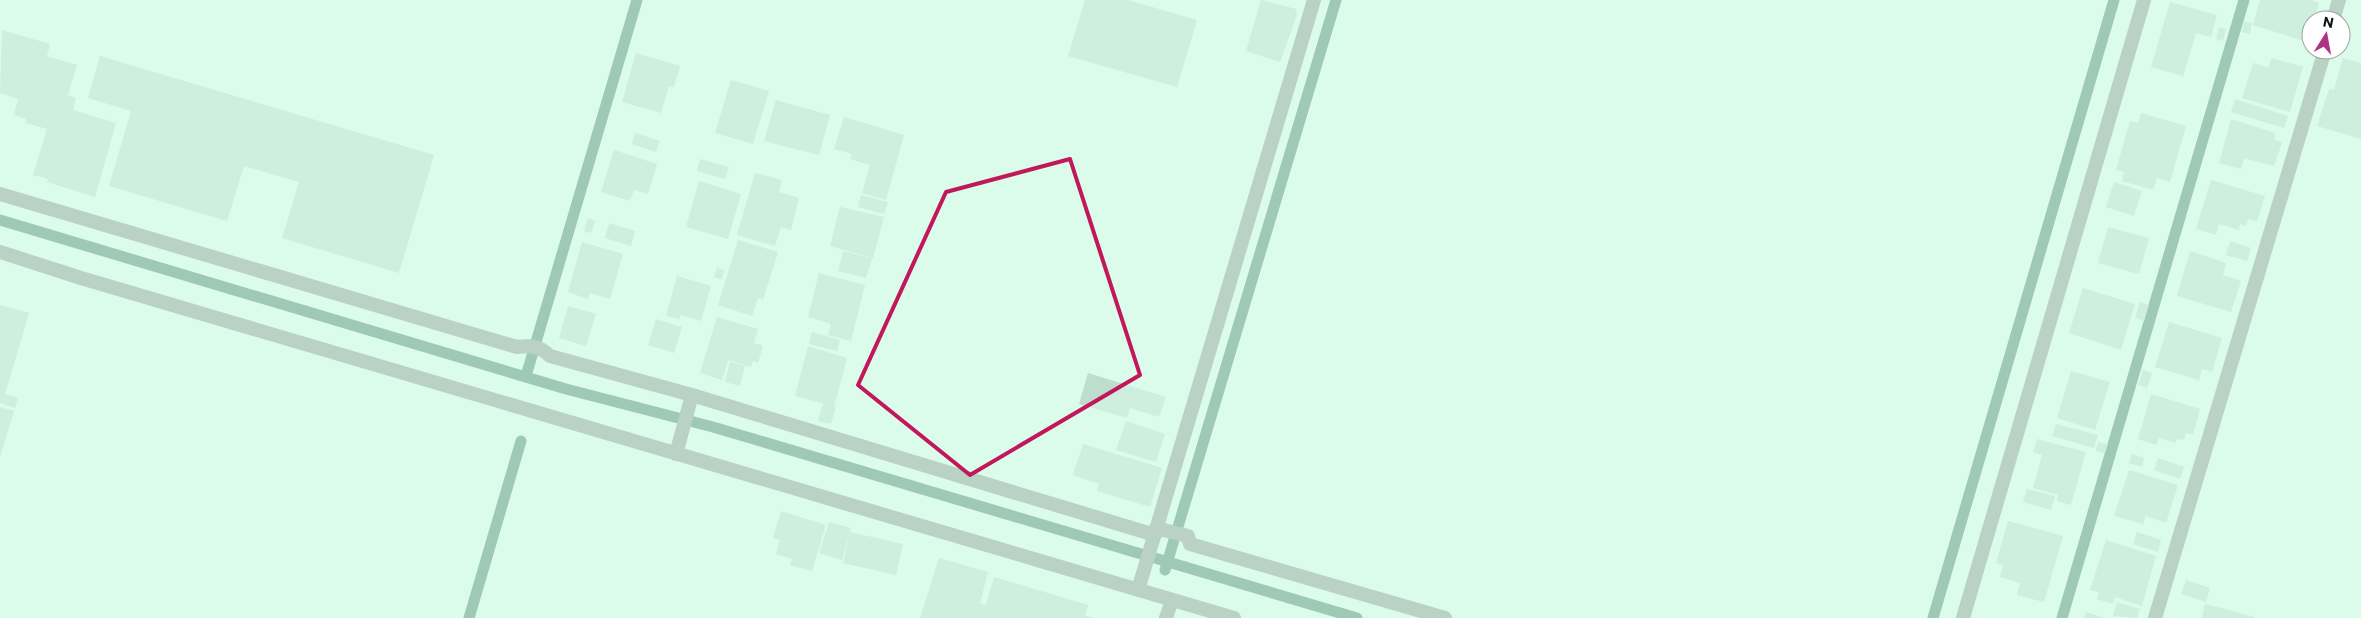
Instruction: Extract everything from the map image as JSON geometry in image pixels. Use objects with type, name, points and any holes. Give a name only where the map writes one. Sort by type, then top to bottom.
[{"type":"street","points":[[1138,590],[1145,567],[1162,534],[1314,0]]},
{"type":"street","points":[[1963,618],[2144,0]]},
{"type":"street","points":[[2156,618],[2322,60]]},
{"type":"street","points":[[0,194],[518,347],[529,345],[543,349],[550,356],[691,400],[1162,534],[1188,536],[1190,544],[1445,618]]},
{"type":"street","points":[[0,252],[81,278],[1234,618]]},
{"type":"street","points":[[676,454],[691,400]]},
{"type":"street","points":[[1166,618],[1172,600]]},
{"type":"highlighted area","points":[[1070,159],[1140,375],[970,475],[858,385],[946,192]]},
{"type":"building","points":[[1085,0],[1128,0],[1197,20],[1177,87],[1068,56]]},
{"type":"building","points":[[1261,0],[1296,9],[1297,15],[1280,62],[1246,51]]},
{"type":"building","points":[[2260,0],[2311,0],[2319,3],[2317,10],[2301,10],[2301,40],[2253,25]]},
{"type":"building","points":[[2170,2],[2217,15],[2211,37],[2196,33],[2183,76],[2151,67]]},
{"type":"building","points":[[2244,22],[2252,23],[2250,34],[2242,32]]},
{"type":"building","points":[[2219,27],[2226,29],[2223,41],[2216,39]]},
{"type":"building","points":[[2,30],[50,44],[47,56],[77,65],[68,95],[76,98],[73,110],[116,123],[95,197],[47,182],[48,179],[33,175],[47,129],[26,123],[26,119],[14,115],[18,99],[0,93]]},
{"type":"building","points":[[636,53],[680,66],[674,87],[669,86],[661,113],[622,102]]},
{"type":"building","points":[[100,56],[434,155],[399,273],[282,238],[299,182],[244,166],[227,221],[109,186],[131,111],[88,98]]},
{"type":"building","points":[[2272,58],[2303,67],[2290,112],[2242,98],[2253,63],[2268,67]]},
{"type":"building","points":[[2342,60],[2361,63],[2361,139],[2317,126],[2329,89],[2334,90]]},
{"type":"building","points":[[731,80],[769,91],[753,144],[715,133]]},
{"type":"building","points":[[2235,99],[2288,116],[2284,128],[2231,112]]},
{"type":"building","points":[[776,100],[830,115],[819,155],[764,141]]},
{"type":"building","points":[[2141,113],[2186,126],[2170,182],[2157,178],[2153,190],[2122,181],[2124,172],[2116,170],[2130,121],[2138,123]]},
{"type":"building","points":[[844,117],[904,135],[886,200],[862,193],[870,165],[850,159],[852,154],[834,149]]},
{"type":"building","points":[[2231,119],[2275,133],[2274,139],[2282,143],[2274,166],[2244,158],[2241,169],[2219,163]]},
{"type":"building","points":[[635,133],[660,141],[656,152],[632,144]]},
{"type":"building","points":[[614,150],[657,164],[648,194],[634,190],[630,201],[601,192]]},
{"type":"building","points":[[700,159],[729,167],[725,179],[697,171]]},
{"type":"building","points":[[755,173],[782,180],[779,192],[799,198],[791,230],[781,227],[775,246],[737,235]]},
{"type":"building","points":[[2211,180],[2265,196],[2257,221],[2248,219],[2246,226],[2240,224],[2239,230],[2219,224],[2216,235],[2196,229]]},
{"type":"building","points":[[699,181],[741,194],[728,239],[686,227]]},
{"type":"building","points":[[2114,182],[2142,191],[2134,216],[2106,207]]},
{"type":"building","points":[[861,195],[888,202],[884,214],[858,207]]},
{"type":"building","points":[[840,207],[884,217],[873,258],[830,246]]},
{"type":"building","points":[[588,218],[595,221],[591,233],[584,231]]},
{"type":"building","points":[[609,223],[635,231],[631,246],[605,238]]},
{"type":"building","points":[[2108,227],[2149,238],[2139,274],[2098,263]]},
{"type":"building","points":[[738,240],[778,252],[763,300],[758,298],[752,316],[718,305]]},
{"type":"building","points":[[2230,241],[2251,248],[2247,261],[2226,255]]},
{"type":"building","points":[[582,242],[623,254],[610,299],[590,293],[588,299],[568,292]]},
{"type":"building","points":[[843,251],[872,258],[866,278],[838,271]]},
{"type":"building","points":[[2190,251],[2226,263],[2223,275],[2241,281],[2231,312],[2177,296]]},
{"type":"building","points":[[717,268],[724,270],[722,279],[714,277]]},
{"type":"building","points":[[819,273],[865,285],[851,341],[828,335],[831,324],[808,317]]},
{"type":"building","points":[[677,276],[711,286],[701,321],[681,315],[679,319],[666,316]]},
{"type":"building","points":[[2083,288],[2135,304],[2121,350],[2069,333]]},
{"type":"building","points":[[2140,302],[2149,305],[2144,321],[2135,318]]},
{"type":"building","points":[[0,305],[29,313],[5,394],[18,398],[15,408],[0,403]]},
{"type":"building","points":[[568,306],[596,314],[586,346],[559,338]]},
{"type":"building","points":[[717,317],[758,329],[754,343],[763,346],[758,363],[753,361],[751,367],[728,360],[722,380],[700,373]]},
{"type":"building","points":[[656,319],[682,327],[674,353],[648,345]]},
{"type":"building","points":[[2169,322],[2222,338],[2212,372],[2202,369],[2199,380],[2155,367]]},
{"type":"building","points":[[812,332],[840,340],[837,351],[809,344]]},
{"type":"building","points":[[808,346],[847,358],[831,424],[818,421],[823,404],[831,406],[795,396]]},
{"type":"building","points":[[730,362],[745,366],[740,386],[725,382]]},
{"type":"building","points":[[2143,370],[2152,373],[2147,388],[2138,385]]},
{"type":"building","points":[[2071,371],[2110,382],[2095,430],[2057,418]]},
{"type":"building","points":[[1088,373],[1166,397],[1159,417],[1130,408],[1127,418],[1079,404]]},
{"type":"building","points":[[2151,394],[2200,409],[2193,435],[2186,433],[2184,440],[2177,439],[2175,443],[2159,438],[2156,445],[2138,439]]},
{"type":"building","points":[[0,407],[14,411],[0,457]]},
{"type":"building","points":[[1126,421],[1165,434],[1156,462],[1116,450]]},
{"type":"building","points":[[2056,424],[2098,435],[2094,448],[2052,436]]},
{"type":"building","points":[[2037,439],[2086,452],[2071,505],[2057,501],[2058,495],[2033,488],[2042,455],[2033,452]]},
{"type":"building","points":[[2098,442],[2108,444],[2105,453],[2096,451]]},
{"type":"building","points":[[1083,444],[1162,468],[1150,507],[1097,491],[1099,484],[1073,475]]},
{"type":"building","points":[[2132,454],[2144,458],[2142,467],[2129,463]]},
{"type":"building","points":[[2158,458],[2184,467],[2180,479],[2154,470]]},
{"type":"building","points":[[2129,470],[2178,485],[2166,523],[2146,516],[2143,524],[2114,516]]},
{"type":"building","points":[[2027,489],[2055,496],[2051,510],[2023,502]]},
{"type":"building","points":[[781,511],[826,525],[812,571],[790,565],[792,559],[776,554],[780,540],[773,538]]},
{"type":"building","points":[[2008,521],[2063,536],[2044,602],[2017,595],[2020,583],[2000,577],[2003,565],[1996,563]]},
{"type":"building","points":[[829,522],[851,528],[842,560],[819,553]]},
{"type":"building","points":[[850,532],[903,544],[896,575],[843,563]]},
{"type":"building","points":[[2137,532],[2161,540],[2158,552],[2133,544]]},
{"type":"building","points":[[2106,540],[2156,556],[2142,606],[2115,597],[2113,604],[2097,599],[2099,592],[2090,590]]},
{"type":"building","points":[[939,558],[988,572],[980,603],[986,605],[994,577],[1088,605],[1085,615],[1093,618],[920,618]]},
{"type":"building","points":[[2186,580],[2210,588],[2206,602],[2181,594]]},
{"type":"building","points":[[2117,602],[2140,609],[2137,618],[2113,616]]},
{"type":"building","points":[[2205,604],[2255,617],[2202,618]]},
{"type":"building","points":[[2086,612],[2105,618],[2084,618]]},
{"type":"waterway","points":[[526,376],[637,0]]},
{"type":"waterway","points":[[1165,570],[1336,0]]},
{"type":"waterway","points":[[1933,618],[2114,0]]},
{"type":"waterway","points":[[2062,618],[2244,0]]},
{"type":"waterway","points":[[0,220],[566,389],[713,427],[1357,618]]},
{"type":"waterway","points":[[469,618],[521,441]]}]
